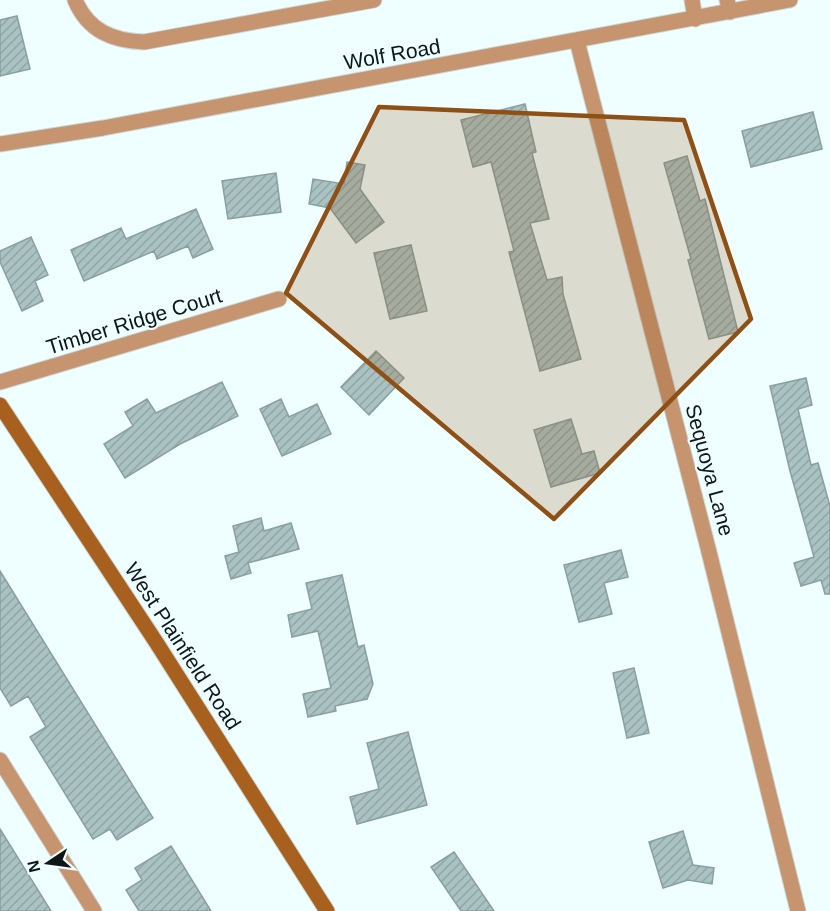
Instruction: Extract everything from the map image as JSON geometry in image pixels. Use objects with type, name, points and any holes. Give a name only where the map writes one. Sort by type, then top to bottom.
[{"type":"main road","name":"West Plainfield Road","points":[[0,405],[156,642],[327,911]]},
{"type":"street","points":[[75,0],[91,25],[116,39],[144,42],[374,0]]},
{"type":"street","points":[[692,0],[695,19]]},
{"type":"street","name":"Wolf Road","points":[[0,144],[103,128],[695,19],[728,6],[790,0]]},
{"type":"street","name":"Sequoya Lane","points":[[577,41],[705,536],[798,911]]},
{"type":"street","name":"Timber Ridge Court","points":[[0,382],[279,299]]},
{"type":"street","points":[[0,760],[94,911]]},
{"type":"highlighted area","points":[[379,107],[684,120],[751,319],[554,519],[286,293]]},
{"type":"building","points":[[17,16],[30,69],[0,76],[0,20]]},
{"type":"building","points":[[525,104],[536,152],[532,153],[549,219],[530,223],[547,280],[562,277],[563,294],[581,359],[540,371],[509,252],[514,251],[491,162],[473,167],[461,120]]},
{"type":"building","points":[[813,112],[822,149],[751,167],[742,131]]},
{"type":"building","points":[[687,156],[700,201],[705,199],[738,332],[709,339],[688,260],[691,259],[664,163]]},
{"type":"building","points":[[347,162],[365,165],[360,189],[384,222],[356,243],[330,208],[309,204],[313,179],[344,184]]},
{"type":"building","points":[[276,173],[281,212],[228,219],[222,181]]},
{"type":"building","points":[[196,209],[213,249],[193,258],[188,246],[157,259],[154,251],[84,281],[71,250],[121,228],[126,239]]},
{"type":"building","points":[[31,237],[48,275],[35,281],[43,301],[22,311],[0,262],[0,251]]},
{"type":"building","points":[[411,245],[427,311],[390,319],[374,253]]},
{"type":"building","points":[[376,351],[404,378],[369,415],[341,387]]},
{"type":"building","points":[[806,378],[812,405],[798,409],[811,465],[818,463],[830,506],[830,594],[825,594],[821,580],[801,586],[794,563],[814,557],[790,471],[770,386]]},
{"type":"building","points":[[222,382],[238,416],[180,444],[125,478],[104,444],[133,426],[125,412],[147,399],[156,413]]},
{"type":"building","points":[[281,399],[289,417],[317,404],[331,434],[282,456],[260,409]]},
{"type":"building","points":[[571,419],[582,454],[594,451],[600,473],[551,487],[534,430]]},
{"type":"building","points":[[261,518],[264,531],[291,523],[299,549],[248,563],[251,573],[231,579],[225,556],[239,552],[233,526]]},
{"type":"building","points":[[621,550],[628,577],[604,583],[612,614],[579,622],[564,565]]},
{"type":"building","points":[[0,571],[153,818],[117,840],[110,829],[93,839],[30,737],[46,727],[28,696],[11,706],[0,688]]},
{"type":"building","points":[[342,575],[358,647],[364,645],[373,684],[367,699],[335,706],[336,711],[308,717],[303,694],[331,688],[318,631],[292,637],[288,615],[312,609],[306,583]]},
{"type":"building","points":[[634,668],[649,733],[627,738],[613,673]]},
{"type":"building","points":[[408,732],[427,805],[357,824],[350,797],[379,789],[367,743]]},
{"type":"building","points":[[0,829],[51,911],[0,911]]},
{"type":"building","points":[[683,831],[693,865],[714,868],[712,884],[688,880],[663,888],[649,842]]},
{"type":"building","points":[[171,846],[211,911],[139,911],[126,890],[142,880],[135,868]]},
{"type":"building","points":[[454,852],[494,911],[461,911],[431,867]]}]
